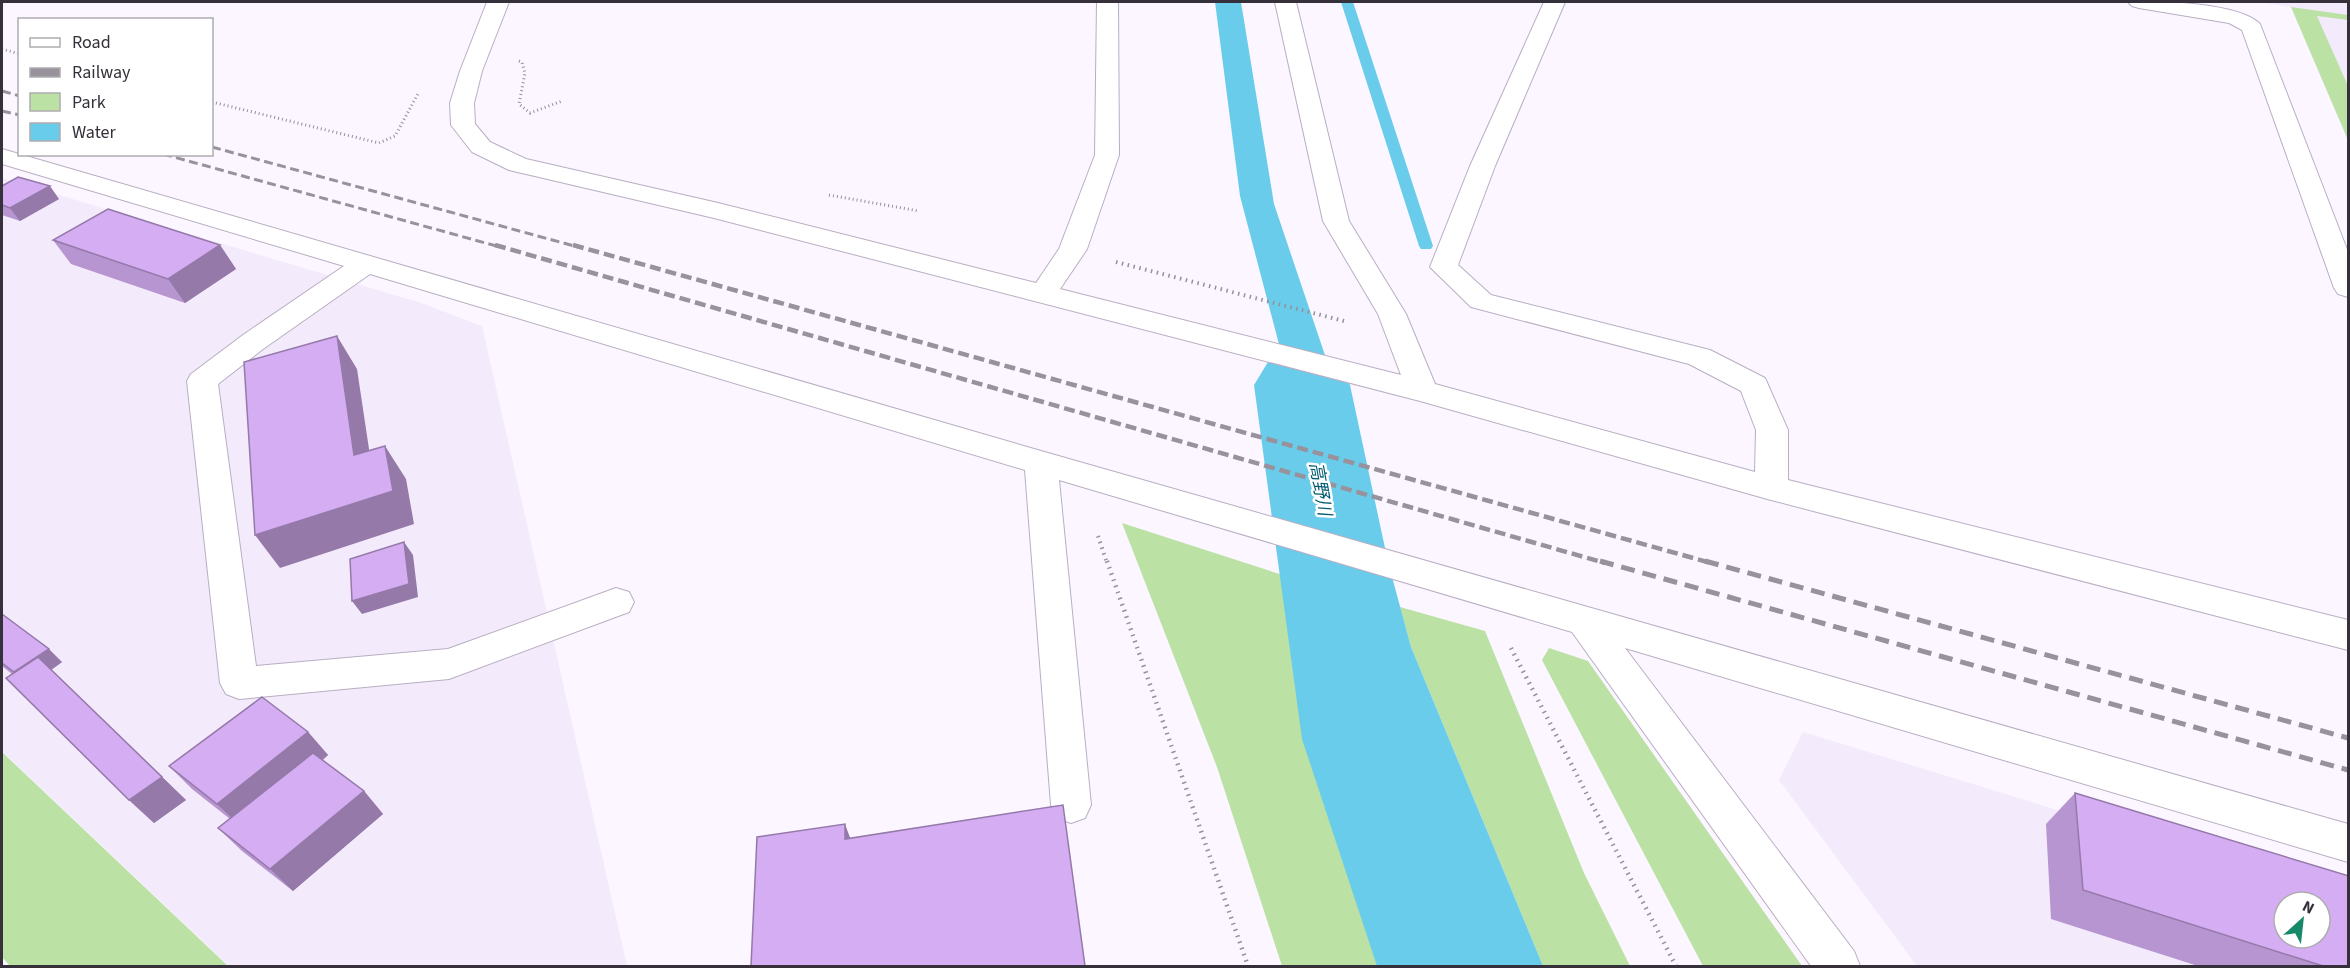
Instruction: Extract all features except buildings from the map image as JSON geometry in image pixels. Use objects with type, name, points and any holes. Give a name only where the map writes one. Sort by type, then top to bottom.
[{"type":"street","points":[[498,2],[462,103],[463,125],[481,147],[518,165],[718,211],[1422,391],[1771,488],[2349,635]]},
{"type":"street","points":[[1043,294],[1073,249],[1107,156],[1108,2]]},
{"type":"street","points":[[1286,2],[1336,221],[1392,314],[1422,391]]},
{"type":"street","points":[[1555,2],[1504,116],[1444,267],[1481,301],[1699,357],[1754,385],[1772,430],[1771,488]]},
{"type":"street","points":[[2139,2],[2234,16],[2246,22],[2252,29],[2349,288]]},
{"type":"street","points":[[2,156],[1041,463],[2349,843]]},
{"type":"street","points":[[367,264],[253,342],[202,381],[239,683],[449,664],[616,602]]},
{"type":"street","points":[[1041,463],[1071,805]]},
{"type":"street","points":[[1584,621],[1838,966]]},
{"type":"path","points":[[2,49],[18,53]]},
{"type":"path","points":[[213,102],[379,143],[395,136],[428,75],[504,57],[522,62],[525,73],[519,104],[530,113],[562,101]]},
{"type":"path","points":[[1110,261],[1344,321]]},
{"type":"path","points":[[1076,473],[1248,966]]},
{"type":"path","points":[[1481,591],[1676,966]]},
{"type":"shaded area","points":[[2259,2],[2348,2],[2348,140],[2291,7]]},
{"type":"shaded area","points":[[2,178],[421,303],[482,326],[627,966],[229,966],[2,751]]},
{"type":"shaded area","points":[[1803,732],[2319,890],[2272,890],[2272,950],[2332,950],[2332,894],[2348,899],[2348,966],[1917,966],[1779,780]]},
{"type":"green space","points":[[2291,7],[2348,15],[2348,20],[2317,16],[2348,86],[2348,140]]},
{"type":"green space","points":[[1122,523],[1326,589],[1351,732],[1433,966],[1282,966],[1217,767]]},
{"type":"green space","points":[[1400,607],[1485,631],[1584,873],[1630,966],[1543,966],[1411,647]]},
{"type":"green space","points":[[1549,648],[1588,661],[1802,966],[1703,966],[1542,660]]},
{"type":"green space","points":[[2,752],[228,966],[10,966],[2,957]]},
{"type":"water","points":[[1215,2],[1241,2],[1274,204],[1361,462],[1411,647],[1543,966],[1467,966],[1391,770],[1240,196]]},
{"type":"waterway","points":[[1347,2],[1426,246]]},
{"type":"waterway","name":"高野川","points":[[1302,385],[1364,739],[1447,966]]},
{"type":"railway","points":[[2,91],[18,95]]},
{"type":"railway","points":[[2,111],[18,115]]},
{"type":"railway","points":[[213,147],[578,247]]},
{"type":"railway","points":[[170,156],[500,247]]},
{"type":"railway","points":[[495,245],[1605,563]]},
{"type":"railway","points":[[573,245],[1711,563]]},
{"type":"railway","points":[[1600,561],[2348,770]]},
{"type":"railway","points":[[1705,561],[2348,738]]}]
